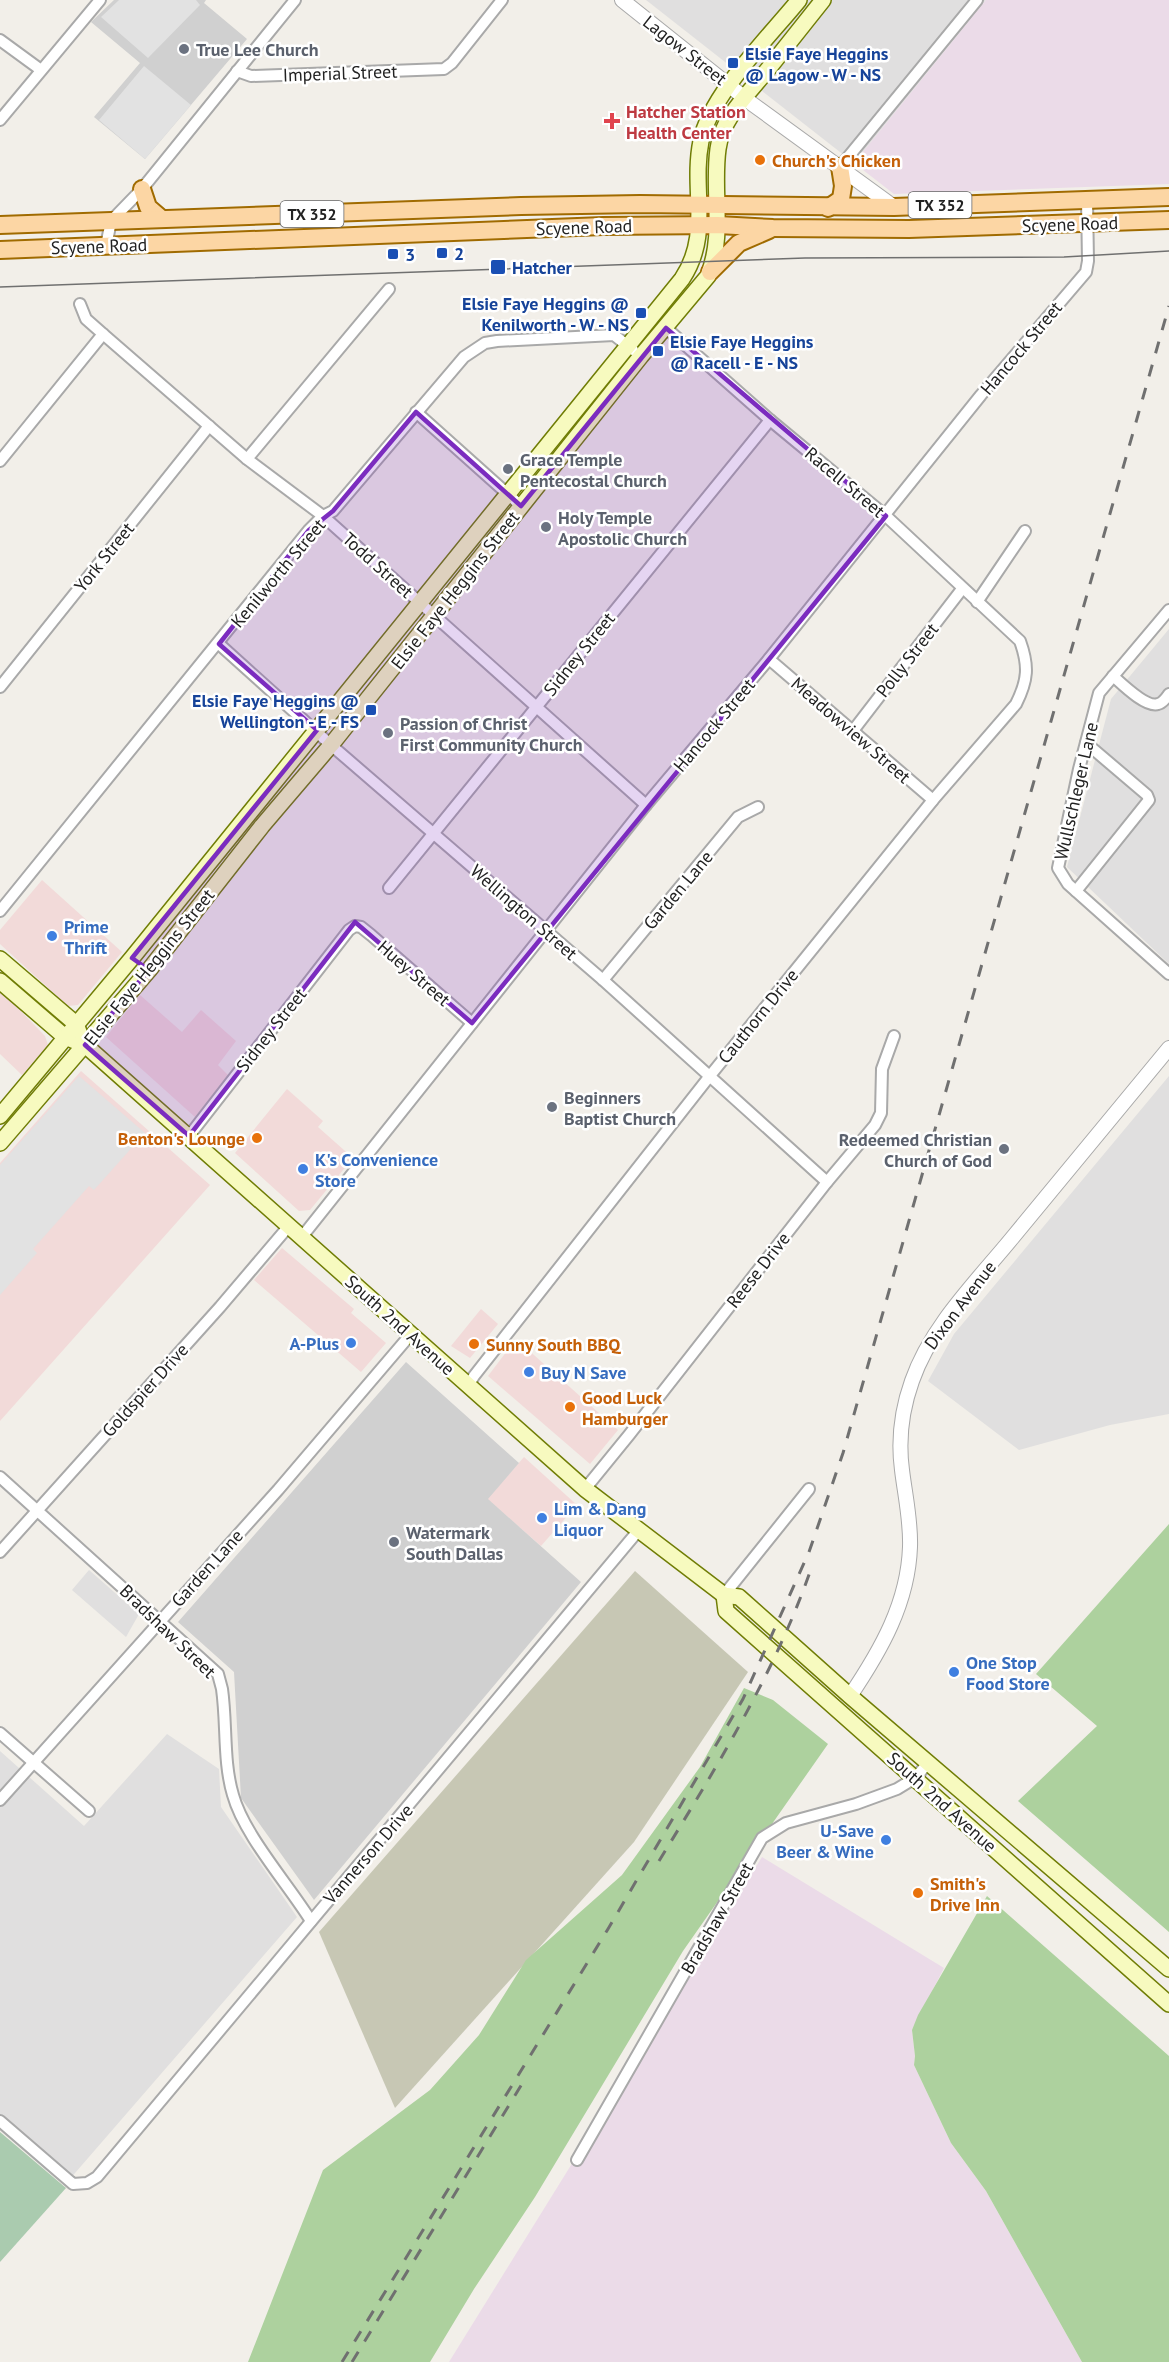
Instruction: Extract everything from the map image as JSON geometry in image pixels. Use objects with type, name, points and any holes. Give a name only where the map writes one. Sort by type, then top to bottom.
[{"type":"main road","name":"Elsie Faye Heggins Street","points":[[0,1116],[132,958],[687,271],[695,255],[700,143],[705,125],[729,85],[799,0]]},
{"type":"main road","name":"Elsie Faye Heggins Street","points":[[0,1143],[149,970],[262,826],[435,617],[641,356],[695,293],[710,272],[716,254],[718,147],[726,124],[823,0]]},
{"type":"main road","points":[[828,208],[841,199],[843,186],[840,167]]},
{"type":"main road","points":[[142,189],[148,207],[162,219]]},
{"type":"main road","name":"Scyene Road","points":[[0,225],[438,209],[640,204],[894,207],[1169,196]]},
{"type":"main road","points":[[403,234],[429,224],[436,218],[438,209]]},
{"type":"main road","name":"Scyene Road","points":[[0,250],[603,226],[717,225],[909,230],[1169,220]]},
{"type":"main road","points":[[710,272],[739,243],[773,228]]},
{"type":"main road","points":[[132,958],[149,970]]},
{"type":"main road","name":"South 2nd Avenue","points":[[0,959],[76,1024],[85,1045]]},
{"type":"main road","name":"South 2nd Avenue","points":[[0,981],[65,1037],[85,1045],[585,1489],[724,1595],[740,1597],[850,1696],[1169,1969]]},
{"type":"main road","name":"South 2nd Avenue","points":[[724,1595],[726,1611],[1169,2004]]},
{"type":"street","points":[[0,120],[100,0]]},
{"type":"street","points":[[106,246],[111,221],[142,189],[295,0]]},
{"type":"street","name":"Imperial Street","points":[[237,71],[251,76],[444,69],[452,63],[502,0]]},
{"type":"street","points":[[840,167],[977,0]]},
{"type":"street","name":"Lagow Street","points":[[631,3],[745,98],[894,207]]},
{"type":"street","points":[[0,40],[41,70]]},
{"type":"street","name":"Hancock Street","points":[[302,1238],[646,805],[886,516],[981,395],[1086,272],[1088,261],[1087,200]]},
{"type":"street","points":[[247,459],[389,289]]},
{"type":"street","name":"Todd Street","points":[[80,304],[86,319],[247,459],[323,516],[646,805]]},
{"type":"street","name":"Racell Street","points":[[666,328],[770,420],[886,516],[1020,641]]},
{"type":"street","points":[[0,461],[103,334]]},
{"type":"street","name":"Kenilworth Street","points":[[0,912],[309,531],[323,516],[333,511],[464,357],[485,343],[614,335],[641,356]]},
{"type":"street","points":[[417,412],[521,506]]},
{"type":"street","name":"Sidney Street","points":[[389,888],[770,420]]},
{"type":"street","name":"York Street","points":[[0,687],[208,426]]},
{"type":"street","points":[[977,602],[1025,531]]},
{"type":"street","name":"Polly Street","points":[[852,732],[962,588]]},
{"type":"street","name":"Wullschleger Lane","points":[[1168,612],[1136,646],[1099,693],[1059,861],[1061,876],[1169,974]]},
{"type":"street","name":"Cauthorn Drive","points":[[468,1386],[709,1077],[1019,697],[1027,674],[1027,659],[1020,641]]},
{"type":"street","name":"Wellington Street","points":[[219,644],[331,745],[603,980],[827,1182]]},
{"type":"street","name":"Meadowview Street","points":[[769,659],[933,800]]},
{"type":"street","points":[[1113,676],[1147,703],[1162,704],[1169,694]]},
{"type":"street","points":[[1076,891],[1149,800],[1148,795],[1086,742]]},
{"type":"street","name":"Garden Lane","points":[[603,980],[738,817],[758,807]]},
{"type":"street","name":"Sidney Street","points":[[189,1136],[349,930],[355,926]]},
{"type":"street","name":"Huey Street","points":[[355,926],[361,927],[371,935],[472,1023]]},
{"type":"street","name":"Reese Drive","points":[[585,1489],[827,1182],[875,1125],[881,1113],[882,1069],[894,1036]]},
{"type":"street","name":"Dixon Avenue","points":[[839,1710],[878,1654],[895,1617],[906,1583],[910,1546],[900,1435],[905,1404],[925,1352],[965,1294],[1169,1048]]},
{"type":"street","name":"Goldspier Drive","points":[[0,1552],[220,1307],[288,1227]]},
{"type":"street","name":"Garden Lane","points":[[0,1800],[278,1490],[411,1334]]},
{"type":"street","name":"Bradshaw Street","points":[[0,1477],[218,1674],[223,1696],[229,1772],[237,1805],[252,1835],[311,1921]]},
{"type":"street","points":[[724,1595],[809,1489]]},
{"type":"street","name":"Vannerson Drive","points":[[0,2121],[73,2184],[87,2183],[97,2177],[638,1531]]},
{"type":"street","points":[[0,1733],[89,1811]]},
{"type":"street","name":"Bradshaw Street","points":[[578,2160],[762,1838],[786,1823],[856,1804],[897,1789],[915,1778],[929,1762]]},
{"type":"highlighted area","points":[[666,328],[886,516],[472,1023],[355,922],[189,1136],[85,1045],[149,970],[132,958],[317,730],[219,644],[309,530],[333,511],[416,412],[521,506]]},
{"type":"shaded area","points":[[114,0],[206,0],[204,3],[247,39],[145,159],[94,117],[140,63],[91,22]]},
{"type":"shaded area","points":[[119,0],[196,0],[200,5],[148,58],[101,17]]},
{"type":"shaded area","points":[[646,0],[986,0],[854,163]]},
{"type":"shaded area","points":[[986,0],[1169,0],[1169,184],[894,194],[854,163]]},
{"type":"shaded area","points":[[144,66],[191,105],[145,159],[99,120]]},
{"type":"shaded area","points":[[1169,629],[1169,964],[1067,867],[1111,699]]},
{"type":"shaded area","points":[[42,880],[122,952],[78,1005],[68,1006],[0,944],[0,930]]},
{"type":"shaded area","points":[[0,990],[45,1036],[48,1045],[22,1075],[0,1054]]},
{"type":"shaded area","points":[[140,995],[182,1032],[201,1010],[236,1041],[218,1065],[228,1075],[195,1117],[106,1037]]},
{"type":"shaded area","points":[[81,1071],[210,1185],[0,1421],[0,1163]]},
{"type":"shaded area","points":[[79,1076],[145,1133],[94,1190],[89,1186],[33,1249],[37,1253],[0,1295],[0,1165]]},
{"type":"shaded area","points":[[1169,1076],[1169,1414],[1110,1425],[1019,1450],[928,1381],[954,1334]]},
{"type":"shaded area","points":[[287,1089],[323,1121],[318,1127],[353,1158],[310,1210],[299,1211],[235,1153]]},
{"type":"shaded area","points":[[282,1248],[354,1309],[351,1313],[386,1343],[361,1372],[254,1280]]},
{"type":"shaded area","points":[[481,1309],[498,1324],[470,1358],[451,1346]]},
{"type":"shaded area","points":[[516,1339],[618,1430],[590,1464],[488,1376]]},
{"type":"shaded area","points":[[406,1362],[519,1463],[488,1499],[581,1582],[314,1900],[241,1798],[234,1672],[178,1622]]},
{"type":"shaded area","points":[[524,1457],[577,1505],[541,1546],[487,1499]]},
{"type":"shaded area","points":[[89,1570],[139,1614],[126,1637],[72,1590]]},
{"type":"shaded area","points":[[635,1571],[748,1672],[634,1842],[395,2108],[319,1932]]},
{"type":"shaded area","points":[[167,1734],[219,1769],[221,1807],[297,1917],[69,2180],[0,2119],[0,1751],[84,1826]]},
{"type":"shaded area","points":[[762,1857],[944,1968],[912,2030],[914,2065],[951,2143],[986,2191],[1082,2362],[449,2362]]},
{"type":"green space","points":[[1169,1524],[1169,1932],[1018,1801],[1097,1726],[1036,1674]]},
{"type":"green space","points":[[744,1688],[773,1700],[828,1744],[683,1951],[535,2197],[474,2289],[430,2362],[248,2362],[323,2170],[430,2090],[479,2035],[526,1960],[622,1875],[700,1767]]},
{"type":"green space","points":[[987,1896],[1169,2056],[1169,2362],[1082,2362],[986,2191],[951,2143],[914,2065],[912,2030],[918,2015]]},
{"type":"green space","points":[[0,2132],[66,2188],[0,2262]]},
{"type":"tram line","points":[[0,287],[805,258],[1064,257],[1169,251]]},
{"type":"railway","points":[[342,2362],[608,1929],[743,1699],[809,1552],[843,1453],[1169,306]]},
{"type":"railway","points":[[659,1861],[723,1755],[762,1683],[811,1569]]},
{"type":"railway","points":[[352,2362],[522,2084]]},
{"type":"place","name":"True Lee Church","points":[[184,49]]},
{"type":"place","name":"Elsie Faye Heggins @ Lagow - W - NS","points":[[733,63]]},
{"type":"place","name":"Hatcher Station Health Center","points":[[612,121]]},
{"type":"place","name":"Church's Chicken","points":[[760,160]]},
{"type":"place","name":"2","points":[[442,253]]},
{"type":"place","name":"3","points":[[393,254]]},
{"type":"place","name":"Hatcher","points":[[498,267]]},
{"type":"place","name":"Elsie Faye Heggins @ Kenilworth - W - NS","points":[[641,313]]},
{"type":"place","name":"Elsie Faye Heggins @ Racell - E - NS","points":[[658,351]]},
{"type":"place","name":"Grace Temple Pentecostal Church","points":[[508,469]]},
{"type":"place","name":"Holy Temple Apostolic Church","points":[[546,527]]},
{"type":"place","name":"Elsie Faye Heggins @ Wellington - E - FS","points":[[371,710]]},
{"type":"place","name":"Passion of Christ First Community Church","points":[[388,733]]},
{"type":"place","name":"Prime Thrift","points":[[52,936]]},
{"type":"place","name":"Beginners Baptist Church","points":[[552,1107]]},
{"type":"place","name":"Benton's Lounge","points":[[257,1138]]},
{"type":"place","name":"Redeemed Christian Church of God","points":[[1004,1149]]},
{"type":"place","name":"K's Convenience Store","points":[[303,1169]]},
{"type":"place","name":"A-Plus","points":[[351,1343]]},
{"type":"place","name":"Sunny South BBQ","points":[[474,1344]]},
{"type":"place","name":"Buy N Save","points":[[529,1372]]},
{"type":"place","name":"Good Luck Hamburger","points":[[570,1407]]},
{"type":"place","name":"Lim & Dang Liquor","points":[[542,1518]]},
{"type":"place","name":"Watermark South Dallas","points":[[394,1542]]},
{"type":"place","name":"One Stop Food Store","points":[[954,1672]]},
{"type":"place","name":"U-Save Beer & Wine","points":[[886,1840]]},
{"type":"place","name":"Smith's Drive Inn","points":[[918,1893]]}]
